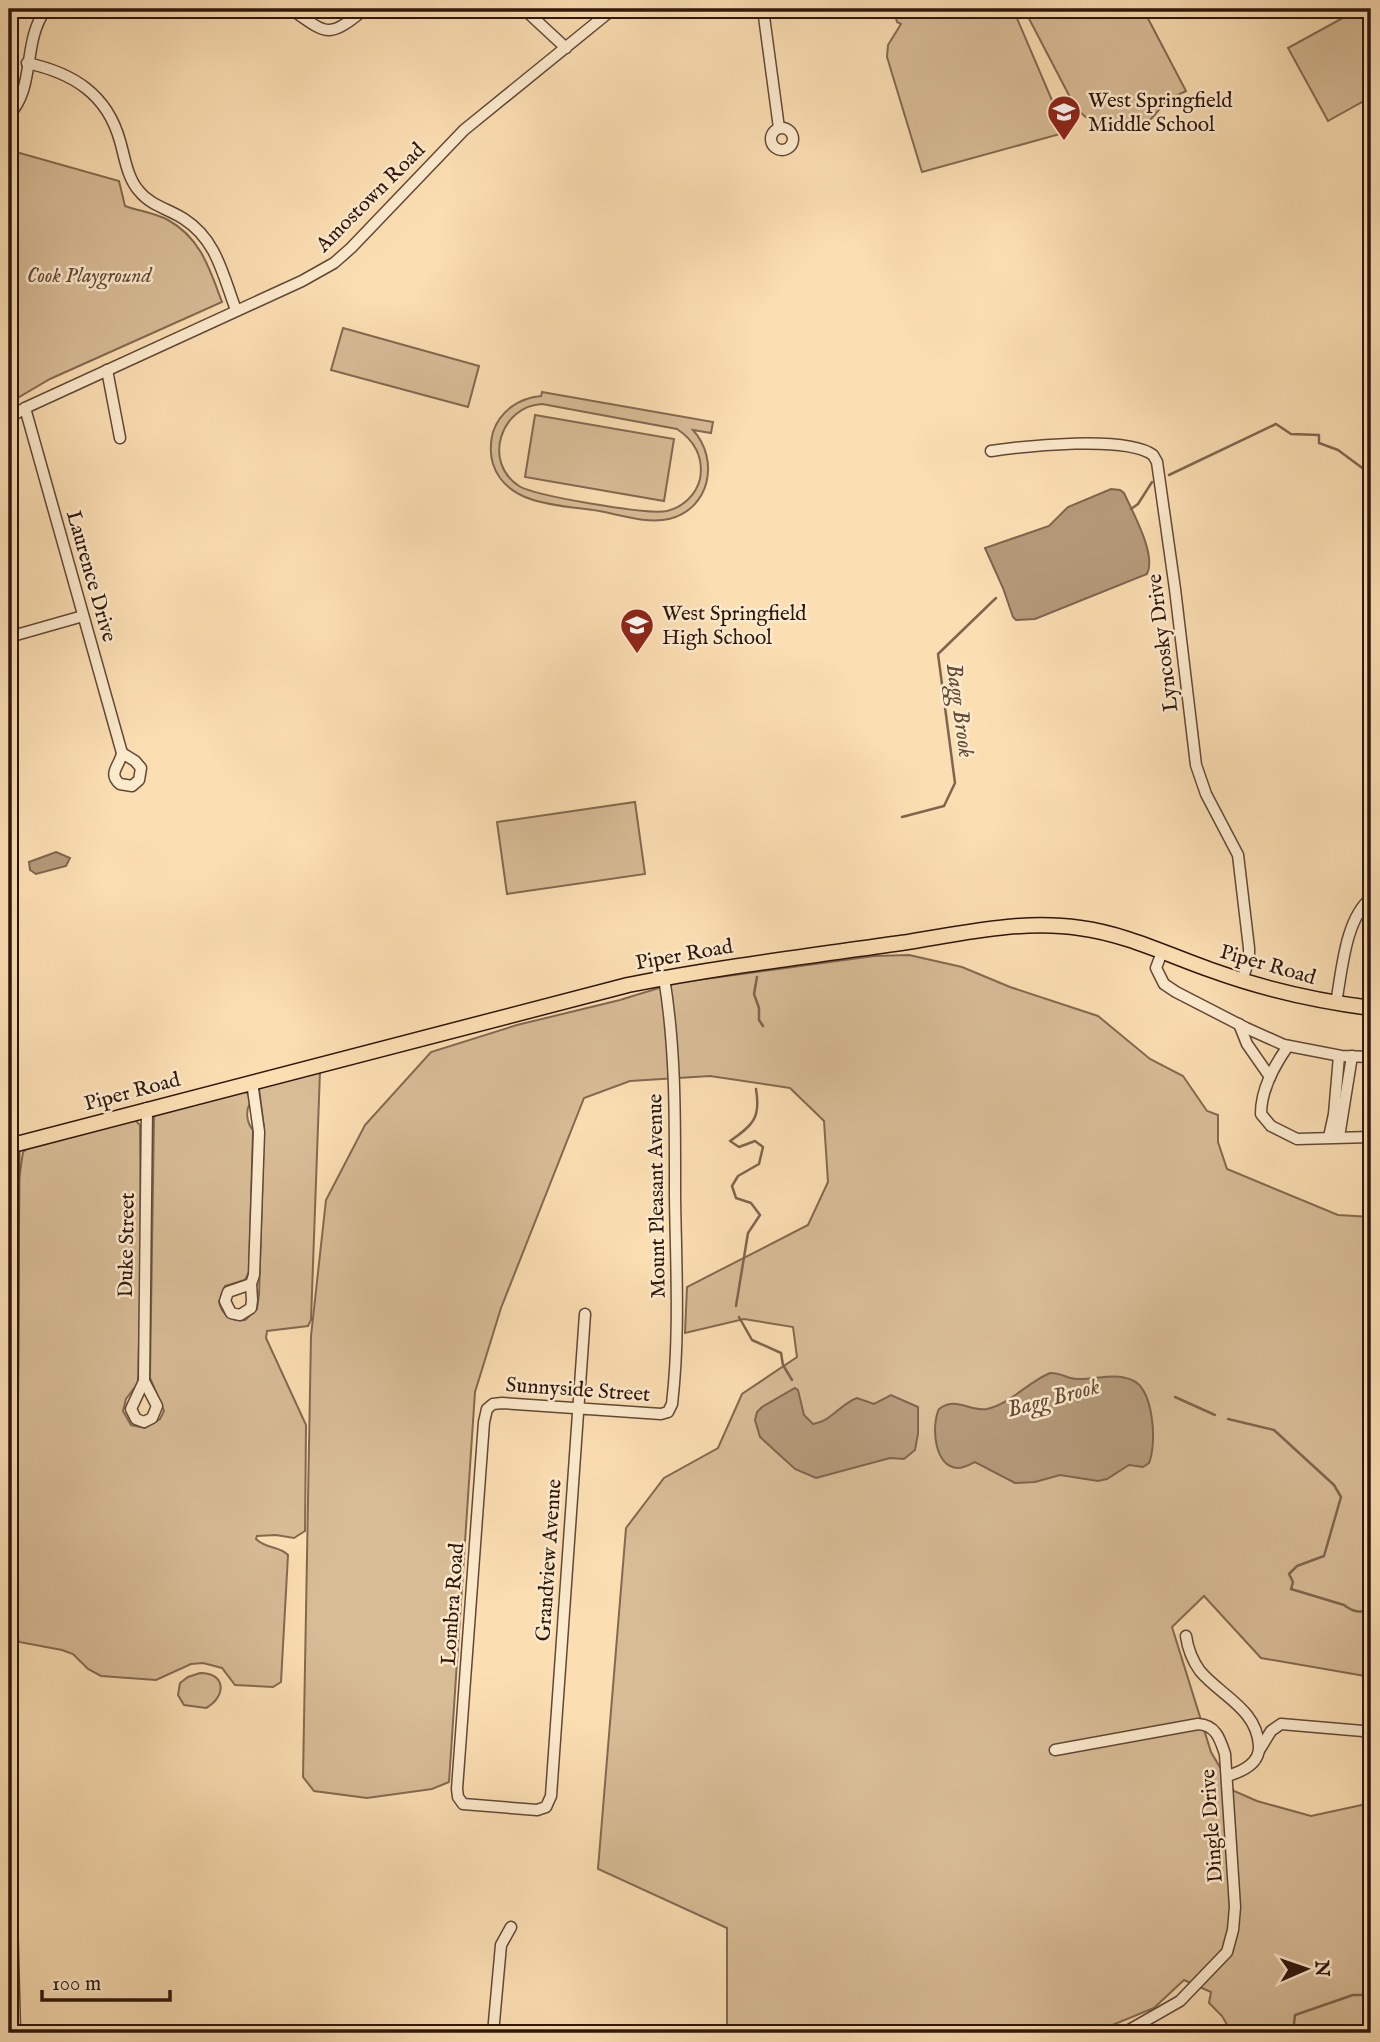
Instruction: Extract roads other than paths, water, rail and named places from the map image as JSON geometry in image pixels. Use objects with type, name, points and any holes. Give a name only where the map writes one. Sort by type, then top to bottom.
[{"type":"main road","name":"Piper Road","points":[[11,1145],[586,995],[664,978],[1020,926],[1091,930],[1121,937],[1242,981],[1336,1003],[1371,1008]]},
{"type":"street","points":[[9,115],[22,94],[34,27],[46,9]]},
{"type":"street","points":[[291,9],[316,27],[330,31],[342,26],[365,9]]},
{"type":"street","points":[[524,9],[566,48]]},
{"type":"street","name":"Amostown Road","points":[[9,418],[25,408],[302,281],[334,263],[464,131],[613,9]]},
{"type":"street","points":[[763,9],[779,128]]},
{"type":"street","points":[[27,63],[53,69],[68,76],[88,88],[100,100],[114,123],[126,166],[135,186],[148,200],[181,217],[202,234],[218,259],[236,310]]},
{"type":"street","points":[[107,370],[120,438]]},
{"type":"street","name":"Laurence Drive","points":[[25,408],[122,753]]},
{"type":"street","name":"Lyncosky Drive","points":[[991,451],[1062,445],[1132,446],[1150,452],[1157,462],[1196,765],[1206,793],[1238,855],[1249,948],[1249,959],[1242,981]]},
{"type":"street","points":[[9,637],[83,616]]},
{"type":"street","points":[[1336,1003],[1353,923],[1371,898]]},
{"type":"street","points":[[1162,952],[1156,968],[1164,984],[1238,1024],[1288,1046],[1339,1056],[1371,1057]]},
{"type":"street","name":"Mount Pleasant Avenue","points":[[664,978],[669,1013],[674,1104],[677,1325],[673,1401],[668,1412]]},
{"type":"street","points":[[1238,1024],[1247,1044],[1270,1076]]},
{"type":"street","points":[[1288,1046],[1273,1067],[1261,1105],[1261,1114],[1271,1126],[1297,1139],[1371,1137]]},
{"type":"street","points":[[1334,1137],[1339,1056]]},
{"type":"street","points":[[1334,1137],[1352,1056]]},
{"type":"street","points":[[1352,1056],[1371,1065]]},
{"type":"street","points":[[251,1082],[258,1132],[254,1275],[251,1284]]},
{"type":"street","name":"Duke Street","points":[[144,1381],[147,1108]]},
{"type":"street","points":[[11,1145],[10,1868],[15,2033]]},
{"type":"street","name":"Grandview Avenue","points":[[461,1802],[527,1810],[545,1807],[551,1796],[585,1314]]},
{"type":"street","name":"Sunnyside Street","points":[[487,1409],[497,1403],[661,1414],[668,1412]]},
{"type":"street","name":"Lombra Road","points":[[461,1802],[458,1797],[458,1779],[487,1409]]},
{"type":"street","points":[[1186,1636],[1191,1657],[1201,1672],[1251,1719],[1258,1733],[1260,1749]]},
{"type":"street","name":"Dingle Drive","points":[[1055,1749],[1198,1724],[1208,1725],[1216,1733],[1225,1754],[1235,1907],[1227,1952],[1180,2001],[1124,2033]]},
{"type":"street","points":[[1227,1776],[1240,1773],[1252,1764],[1271,1731],[1281,1724],[1371,1734]]},
{"type":"street","points":[[493,2033],[501,1945],[511,1927]]},
{"type":"water","points":[[1111,489],[1124,493],[1137,522],[1149,556],[1147,574],[1035,619],[1016,620],[985,548],[1049,526],[1068,507]]},
{"type":"water","points":[[56,852],[70,858],[66,866],[36,874],[30,870],[29,862]]},
{"type":"water","points":[[1050,1373],[1077,1379],[1111,1376],[1132,1380],[1139,1385],[1145,1394],[1152,1418],[1153,1443],[1149,1463],[1143,1467],[1129,1465],[1107,1479],[1098,1481],[1060,1475],[1035,1482],[1015,1483],[975,1462],[958,1468],[944,1461],[939,1453],[935,1435],[939,1409],[945,1405],[957,1404],[987,1409],[1011,1398]]},
{"type":"water","points":[[795,1388],[798,1390],[804,1415],[813,1424],[826,1420],[857,1398],[874,1404],[891,1395],[918,1407],[915,1450],[904,1459],[890,1458],[816,1478],[795,1469],[760,1437],[755,1420],[762,1407]]},
{"type":"waterway","name":"Bagg Brook","points":[[1169,475],[1276,424],[1291,434],[1319,435],[1319,443],[1338,450],[1365,470],[1371,488]]},
{"type":"waterway","name":"Bagg Brook","points":[[1131,509],[1138,504],[1152,482]]},
{"type":"waterway","name":"Bagg Brook","points":[[902,817],[944,806],[955,783],[938,654],[996,598]]},
{"type":"waterway","name":"Bagg Brook","points":[[757,977],[754,994],[759,1008],[759,1020],[763,1026]]},
{"type":"waterway","name":"Bagg Brook","points":[[736,1306],[748,1233],[760,1215],[751,1203],[736,1198],[732,1186],[738,1176],[759,1164],[763,1147],[755,1141],[739,1147],[730,1141],[754,1120],[757,1107],[756,1089]]},
{"type":"waterway","name":"Bagg Brook","points":[[739,1317],[752,1340],[781,1353],[783,1365],[792,1380]]},
{"type":"waterway","name":"Bagg Brook","points":[[1175,1397],[1215,1415]]},
{"type":"waterway","name":"Bagg Brook","points":[[1228,1419],[1274,1430],[1334,1485],[1341,1497],[1324,1556],[1297,1566],[1289,1574],[1293,1582],[1291,1589],[1360,1612],[1371,1610]]},
{"type":"waterway","name":"Bagg Brook","points":[[1293,2033],[1295,2015],[1353,1995],[1371,1995]]},
{"type":"place","name":"West Springfield Middle School","points":[[1064,142]]},
{"type":"place","name":"West Springfield High School","points":[[637,655]]},
{"type":"park label","name":"Cook Playground","points":[[89,275]]}]
